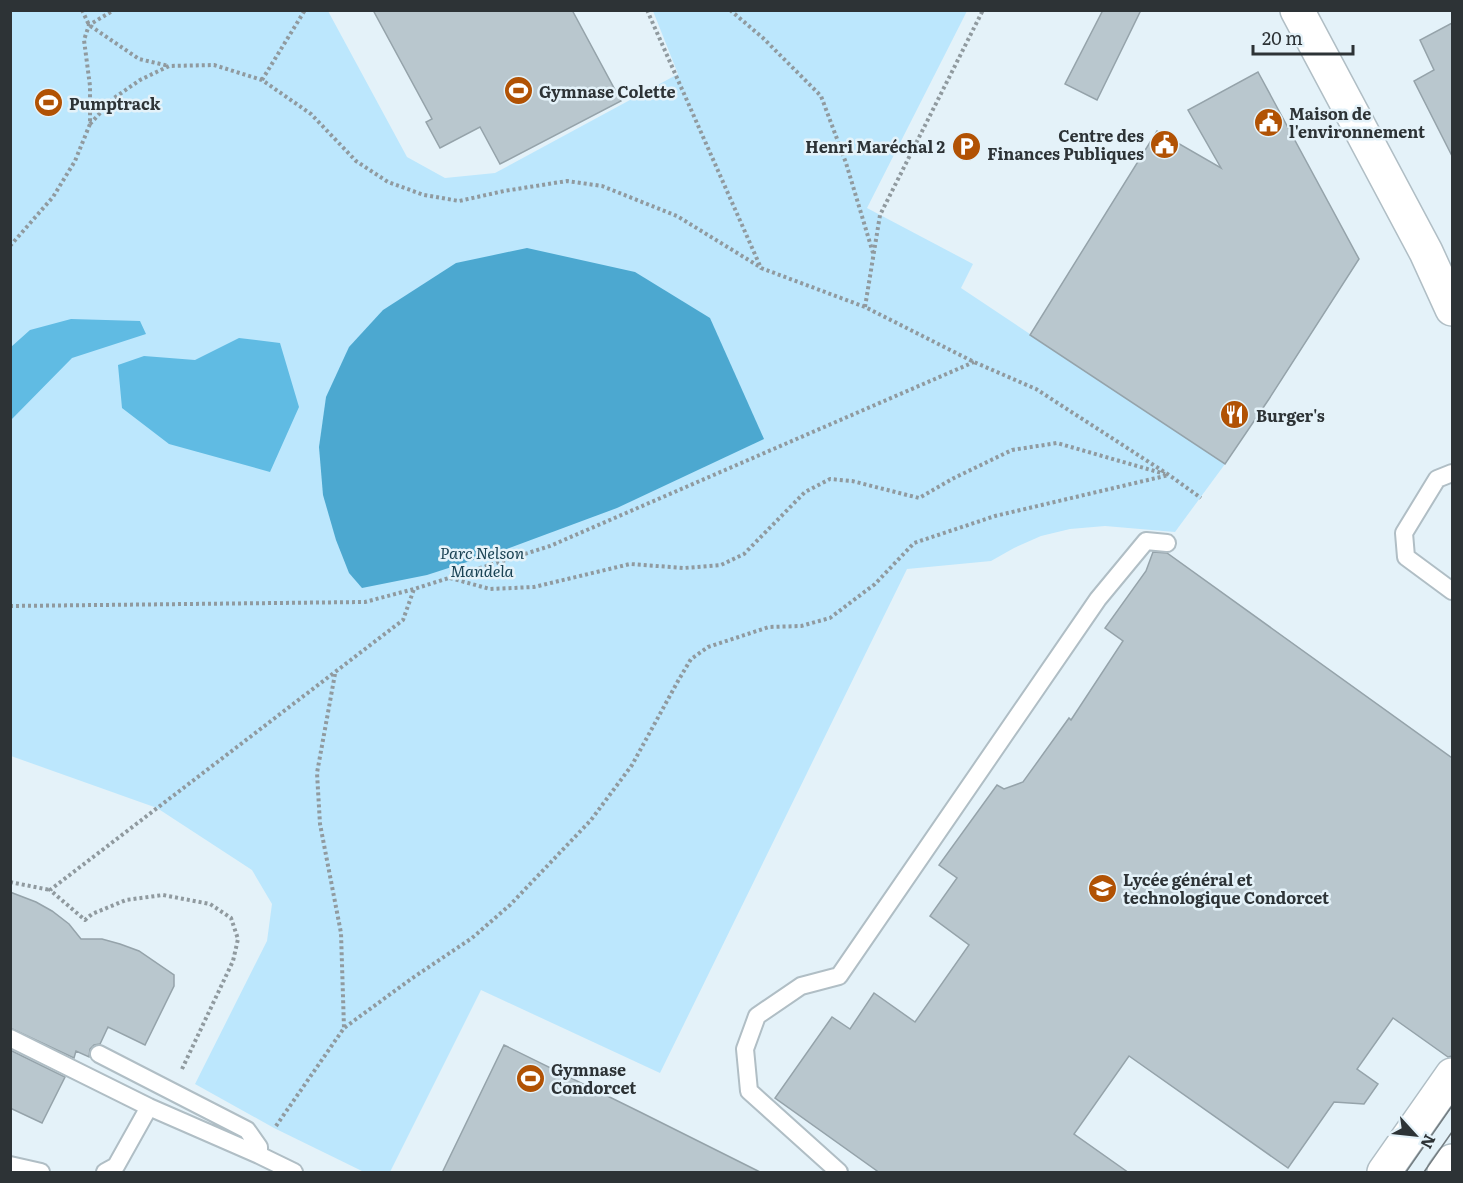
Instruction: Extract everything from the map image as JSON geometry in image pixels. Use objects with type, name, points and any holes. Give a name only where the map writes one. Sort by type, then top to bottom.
[{"type":"street","points":[[1297,10],[1426,252],[1452,309]]},
{"type":"street","points":[[1384,1173],[1452,1075]]},
{"type":"street","points":[[1444,1173],[1452,1161]]},
{"type":"lane","points":[[1452,473],[1437,479],[1404,533],[1406,557],[1452,591]]},
{"type":"lane","points":[[839,1173],[749,1091],[745,1049],[757,1016],[801,986],[839,976],[1098,599],[1146,541],[1167,543]]},
{"type":"lane","points":[[10,1038],[149,1107],[259,1155],[294,1173]]},
{"type":"lane","points":[[99,1054],[247,1130],[259,1148],[259,1155]]},
{"type":"lane","points":[[105,1173],[116,1166],[149,1107]]},
{"type":"lane","points":[[10,1165],[41,1173]]},
{"type":"path","points":[[82,10],[89,25],[139,59],[169,66],[214,65],[262,80],[311,114],[356,161],[388,182],[424,195],[459,201],[567,181],[602,186],[677,216],[761,268],[865,307],[974,362],[1036,389],[1201,498]]},
{"type":"path","points":[[90,124],[90,86],[84,40],[89,25],[114,10]]},
{"type":"path","points":[[262,80],[305,10]]},
{"type":"path","points":[[647,10],[761,268]]},
{"type":"path","points":[[730,10],[763,38],[821,96],[846,163],[873,255]]},
{"type":"path","points":[[865,307],[880,215],[983,10]]},
{"type":"path","points":[[10,246],[53,197],[75,161],[90,124],[114,98],[140,80],[169,66]]},
{"type":"path","points":[[10,606],[365,602],[550,546],[974,362]]},
{"type":"path","points":[[449,578],[490,589],[534,587],[630,564],[684,568],[721,566],[744,554],[805,492],[830,479],[919,498],[1012,450],[1057,443],[1169,475]]},
{"type":"path","points":[[259,1155],[274,1128],[344,1028],[472,938],[510,905],[591,820],[632,765],[691,659],[708,648],[769,627],[801,626],[830,618],[875,585],[914,543],[995,516],[1169,475]]},
{"type":"path","points":[[50,890],[403,620],[414,589]]},
{"type":"path","points":[[335,674],[317,773],[320,824],[341,933],[344,1028]]},
{"type":"path","points":[[10,882],[50,890],[85,920],[92,914],[126,900],[163,895],[210,904],[231,918],[238,939],[232,961],[172,1091]]},
{"type":"green space","name":"Parc Nelson Mandela","points":[[11,11],[328,11],[407,157],[445,178],[495,173],[678,74],[653,11],[967,11],[867,208],[973,264],[961,288],[1225,464],[1175,532],[1105,526],[1070,529],[1041,536],[991,561],[907,569],[660,1073],[481,990],[390,1172],[364,1172],[274,1128],[195,1084],[267,941],[272,904],[252,870],[157,808],[11,756]]},
{"type":"shaded area","points":[[527,248],[635,272],[710,318],[764,439],[617,508],[501,551],[427,575],[362,588],[349,573],[336,540],[323,495],[319,447],[326,397],[349,347],[383,310],[456,263]]},
{"type":"shaded area","points":[[71,319],[140,321],[146,334],[72,358],[11,420],[11,347],[30,330]]},
{"type":"shaded area","points":[[239,338],[280,343],[299,407],[270,472],[169,444],[122,408],[118,365],[144,356],[195,360]]},
{"type":"building","name":"Gymnase Colette","points":[[373,10],[572,10],[621,101],[500,164],[480,127],[440,148],[426,122],[432,119]]},
{"type":"building","points":[[1103,10],[1141,10],[1097,100],[1065,84]]},
{"type":"building","points":[[1452,23],[1452,156],[1414,81],[1434,70],[1420,40]]},
{"type":"building","points":[[1258,72],[1359,259],[1225,464],[1030,335],[1157,131],[1221,168],[1188,110]]},
{"type":"building","name":"Lycée général et technologique Condorcet","points":[[1153,552],[1167,553],[1452,758],[1452,1056],[1448,1057],[1393,1018],[1357,1069],[1378,1084],[1364,1104],[1334,1102],[1288,1168],[1129,1056],[1074,1134],[1129,1173],[880,1173],[775,1098],[832,1017],[850,1029],[874,993],[915,1022],[969,945],[930,916],[957,878],[939,865],[997,785],[1004,789],[1023,782],[1069,718],[1071,720],[1123,641],[1105,628],[1146,571]]},
{"type":"building","points":[[10,892],[52,911],[69,924],[81,939],[102,939],[139,951],[174,975],[174,986],[145,1045],[108,1027],[100,1044],[90,1049],[89,1057],[76,1051],[74,1058],[10,1028]]},
{"type":"building","name":"Gymnase Condorcet","points":[[504,1045],[640,1112],[762,1173],[442,1173]]},
{"type":"building","points":[[10,1050],[65,1077],[42,1123],[10,1108]]},
{"type":"tram line","points":[[1406,1172],[1452,1106]]},
{"type":"tram line","points":[[1424,1172],[1452,1132]]},
{"type":"place","name":"Gymnase Colette","points":[[518,91]]},
{"type":"place","name":"Pumptrack","points":[[48,103]]},
{"type":"place","name":"Maison de l'environnement","points":[[1268,122]]},
{"type":"place","name":"Centre des Finances Publiques","points":[[1165,144]]},
{"type":"place","name":"Henri Maréchal 2","points":[[966,146]]},
{"type":"place","name":"Burger's","points":[[1235,415]]},
{"type":"place","name":"Lycée général et technologique Condorcet","points":[[1102,888]]},
{"type":"place","name":"Gymnase Condorcet","points":[[530,1078]]}]
